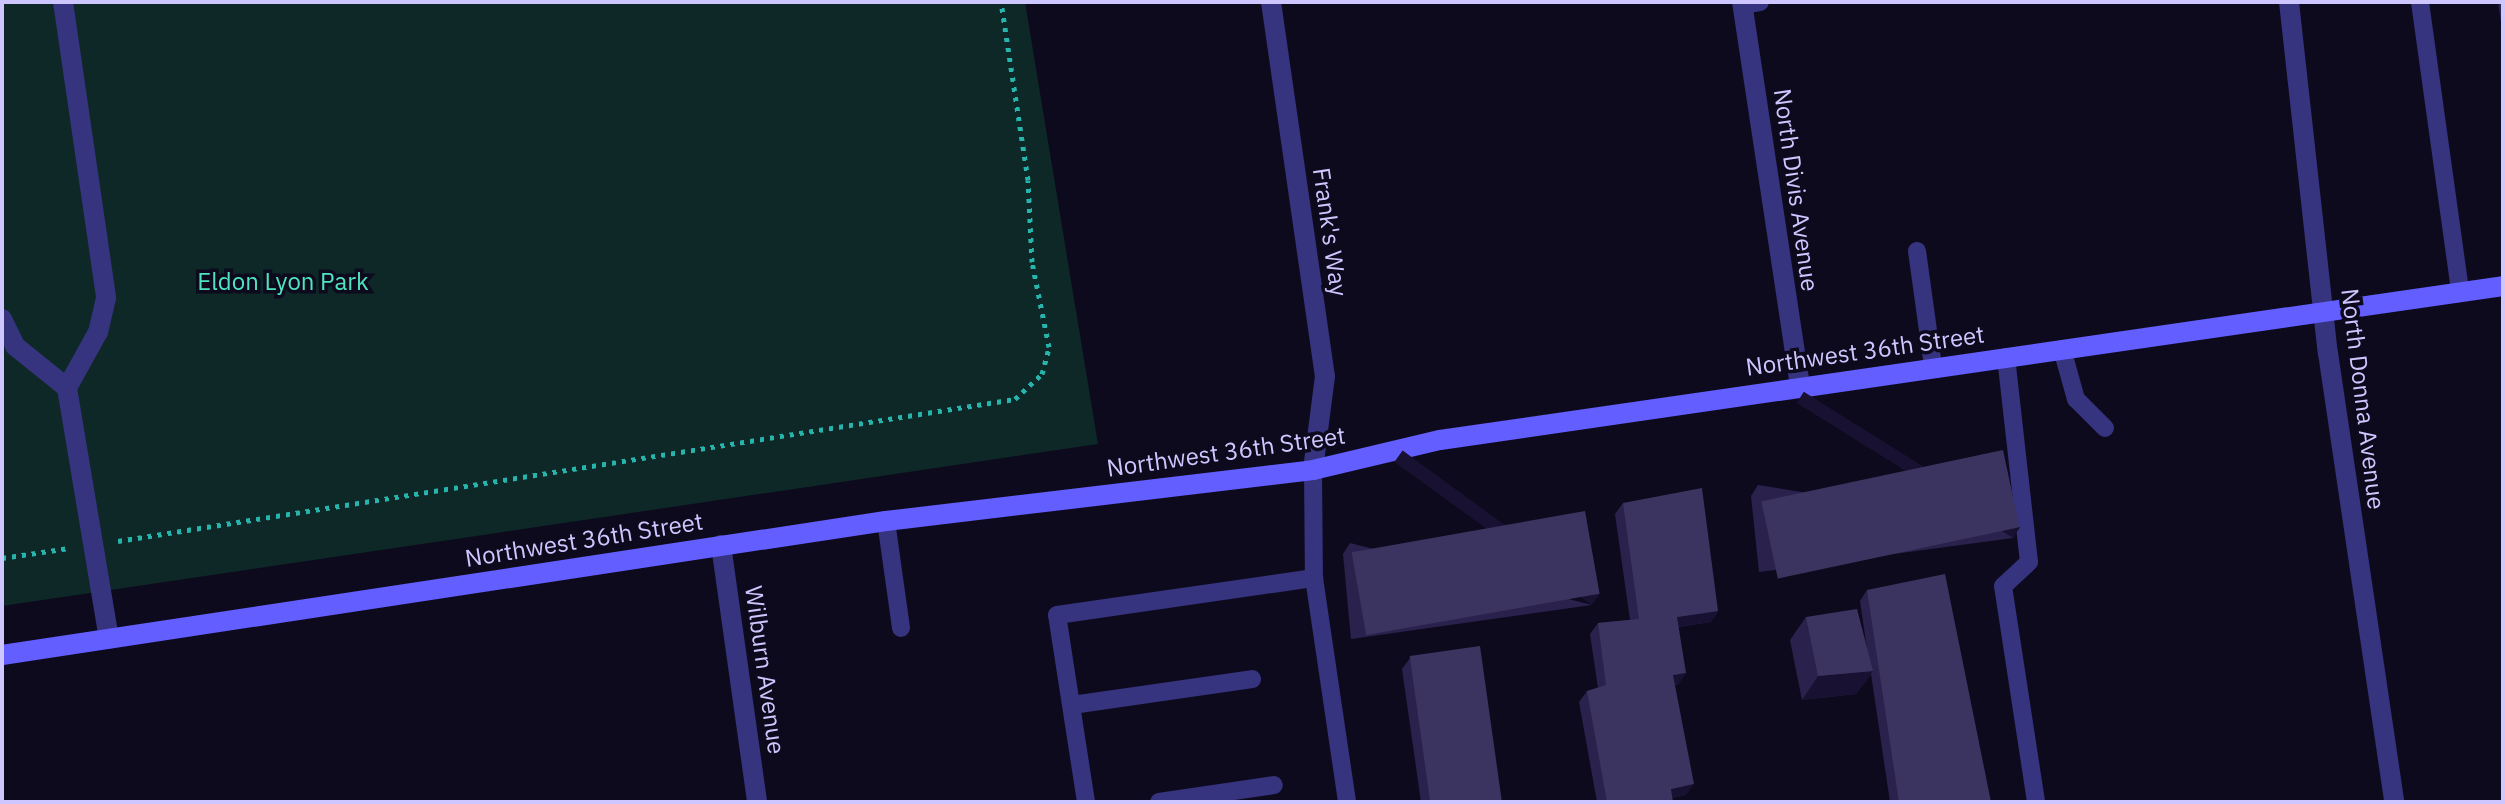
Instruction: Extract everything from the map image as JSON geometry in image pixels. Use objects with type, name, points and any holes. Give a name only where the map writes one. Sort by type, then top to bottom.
[{"type":"street","points":[[63,2],[106,298],[98,332],[67,388],[109,639]]},
{"type":"street","name":"Frank's Way","points":[[1271,2],[1325,376],[1313,470]]},
{"type":"street","name":"North Donna Avenue","points":[[2289,2],[2326,311],[2394,802]]},
{"type":"street","name":"North Divis Avenue","points":[[1748,3],[1800,386]]},
{"type":"street","name":"Northwest 36th Street","points":[[2,655],[886,521],[1313,470],[1440,440],[2503,286]]},
{"type":"street","points":[[2,319],[15,346],[67,388]]},
{"type":"street","name":"Wilburn Avenue","points":[[721,545],[757,802]]},
{"type":"lane","points":[[2420,2],[2460,292]]},
{"type":"lane","points":[[1917,251],[1933,367]]},
{"type":"lane","points":[[2062,349],[2076,399],[2105,428]]},
{"type":"lane","points":[[2006,357],[2029,562],[2003,586],[2036,802]]},
{"type":"lane","points":[[1313,470],[1314,578],[1347,802]]},
{"type":"lane","points":[[886,521],[901,628]]},
{"type":"lane","points":[[1086,802],[1057,615],[1314,578]]},
{"type":"lane","points":[[1072,705],[1252,679]]},
{"type":"lane","points":[[1159,802],[1274,785]]},
{"type":"path","points":[[2,558],[1015,399],[1042,374],[1049,347],[1032,262],[1028,180],[1001,2]]},
{"type":"green space","name":"Eldon Lyon Park","points":[[2,2],[1025,2],[1098,444],[2,606]]},
{"type":"building","points":[[2003,450],[2019,527],[1778,579],[1761,501]]},
{"type":"building","points":[[1702,488],[1718,611],[1677,617],[1686,673],[1673,675],[1694,784],[1671,789],[1673,802],[1607,802],[1587,691],[1606,685],[1598,623],[1639,619],[1623,503]]},
{"type":"building","points":[[1585,511],[1600,594],[1366,635],[1352,552]]},
{"type":"building","points":[[1945,574],[1991,802],[1899,802],[1867,590]]},
{"type":"building","points":[[1857,609],[1873,671],[1818,676],[1806,617]]},
{"type":"building","points":[[1480,646],[1502,802],[1430,802],[1410,656]]}]
